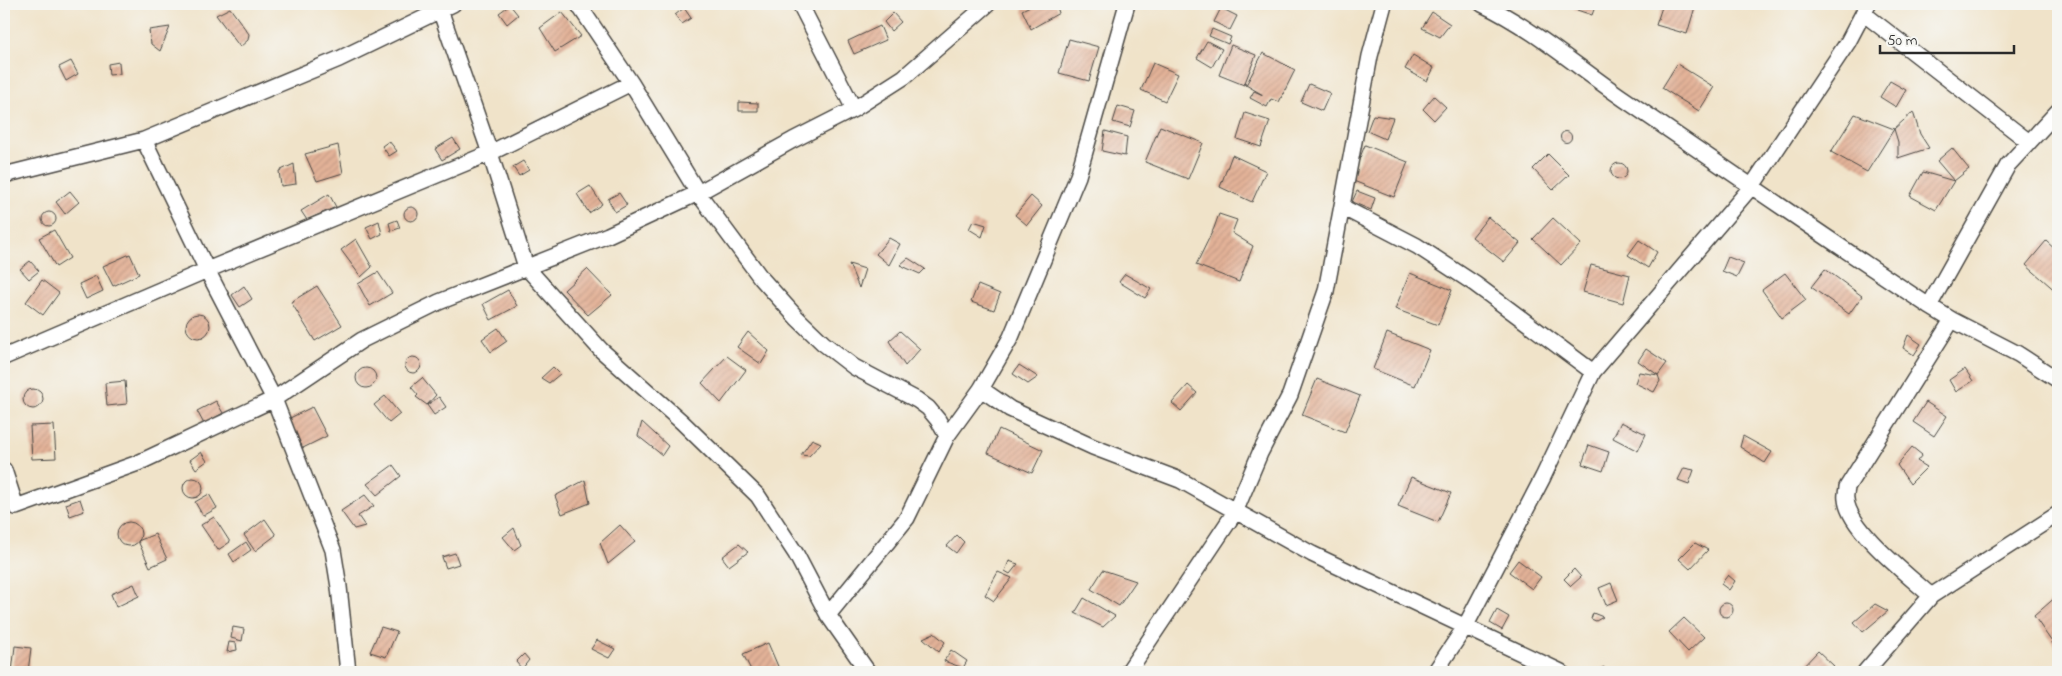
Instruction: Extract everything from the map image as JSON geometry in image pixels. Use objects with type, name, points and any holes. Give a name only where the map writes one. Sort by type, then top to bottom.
[{"type":"street","points":[[578,4],[631,83],[698,193],[761,278],[797,318],[823,343],[854,368],[917,400],[928,408],[938,420],[947,436]]},
{"type":"street","points":[[800,4],[854,109]]},
{"type":"street","points":[[4,470],[10,509],[138,463],[274,399],[362,340],[439,302],[608,235],[698,193],[854,109],[904,77],[988,4]]},
{"type":"street","points":[[828,615],[907,518],[947,436],[981,389],[1011,337],[1078,176],[1127,4]]},
{"type":"street","points":[[1128,672],[1235,512],[1260,453],[1290,395],[1326,290],[1370,56],[1384,4]]},
{"type":"street","points":[[1482,4],[1504,14],[1600,82],[1929,306],[2018,354],[2058,380]]},
{"type":"street","points":[[4,175],[144,140],[339,59],[444,5],[526,266],[601,350],[682,422],[758,496],[796,554],[828,615],[868,672]]},
{"type":"street","points":[[1435,672],[1465,627],[1543,477],[1594,372],[1752,186],[1848,42],[1865,8],[2029,142]]},
{"type":"street","points":[[4,358],[207,270],[490,153],[631,83]]},
{"type":"street","points":[[1929,306],[2008,165],[2058,111]]},
{"type":"street","points":[[144,140],[207,270],[274,399],[332,550],[339,587],[348,672]]},
{"type":"street","points":[[1342,207],[1417,246],[1475,284],[1594,372]]},
{"type":"street","points":[[1931,596],[1867,539],[1845,500],[1847,488],[1952,320]]},
{"type":"street","points":[[981,389],[1010,409],[1093,446],[1180,480],[1312,554],[1561,672]]},
{"type":"street","points":[[1865,672],[1931,596],[2058,514]]},
{"type":"building","points":[[1034,4],[1056,4],[1059,13],[1031,29],[1022,10]]},
{"type":"building","points":[[1576,4],[1596,4],[1592,15],[1574,9]]},
{"type":"building","points":[[1663,4],[1685,4],[1695,7],[1687,34],[1656,25]]},
{"type":"building","points":[[510,5],[518,15],[507,24],[499,13]]},
{"type":"building","points":[[230,8],[249,34],[248,40],[240,47],[216,15]]},
{"type":"building","points":[[684,8],[691,18],[682,24],[675,15]]},
{"type":"building","points":[[1221,8],[1237,16],[1230,30],[1214,22]]},
{"type":"building","points":[[562,12],[581,36],[555,52],[540,28]]},
{"type":"building","points":[[1432,12],[1450,24],[1440,37],[1422,28]]},
{"type":"building","points":[[893,13],[901,22],[891,31],[884,22]]},
{"type":"building","points":[[880,26],[886,40],[854,54],[848,41]]},
{"type":"building","points":[[170,27],[160,51],[151,44],[149,30]]},
{"type":"building","points":[[1212,29],[1231,37],[1228,44],[1209,36]]},
{"type":"building","points":[[1069,39],[1099,47],[1089,81],[1059,73]]},
{"type":"building","points":[[1207,41],[1222,49],[1212,67],[1197,58]]},
{"type":"building","points":[[1231,45],[1256,55],[1244,85],[1219,75]]},
{"type":"building","points":[[1263,53],[1295,70],[1279,102],[1271,99],[1267,107],[1250,98],[1254,91],[1263,95],[1246,85]]},
{"type":"building","points":[[1413,55],[1434,68],[1427,81],[1405,69]]},
{"type":"building","points":[[71,61],[78,74],[66,81],[59,67]]},
{"type":"building","points":[[119,62],[120,74],[109,75],[108,64]]},
{"type":"building","points":[[1153,63],[1178,74],[1165,101],[1141,90]]},
{"type":"building","points":[[1677,64],[1714,87],[1699,111],[1662,88]]},
{"type":"building","points":[[1890,81],[1906,90],[1896,107],[1880,97]]},
{"type":"building","points":[[1309,84],[1330,93],[1322,111],[1301,102]]},
{"type":"building","points":[[1434,96],[1446,107],[1434,120],[1423,109]]},
{"type":"building","points":[[739,102],[758,103],[758,111],[739,111]]},
{"type":"building","points":[[1118,106],[1135,111],[1130,127],[1113,122]]},
{"type":"building","points":[[1913,112],[1920,134],[1929,148],[1898,158],[1898,142],[1894,129]]},
{"type":"building","points":[[1245,113],[1270,121],[1261,147],[1237,139]]},
{"type":"building","points":[[1855,114],[1894,129],[1867,172],[1831,152]]},
{"type":"building","points":[[1373,115],[1393,118],[1385,139],[1367,131]]},
{"type":"building","points":[[1160,126],[1203,143],[1188,179],[1145,162]]},
{"type":"building","points":[[1105,131],[1127,137],[1125,156],[1102,151]]},
{"type":"building","points":[[1564,132],[1568,132],[1571,137],[1570,141],[1564,142],[1561,139],[1561,135]]},
{"type":"building","points":[[453,138],[460,149],[442,160],[435,149]]},
{"type":"building","points":[[389,141],[397,151],[389,156],[382,146]]},
{"type":"building","points":[[338,145],[343,173],[317,181],[305,154]]},
{"type":"building","points":[[1365,145],[1408,162],[1394,197],[1351,180]]},
{"type":"building","points":[[1952,148],[1969,169],[1954,181],[1937,161]]},
{"type":"building","points":[[1548,154],[1569,175],[1553,190],[1533,169]]},
{"type":"building","points":[[1232,155],[1266,171],[1252,202],[1220,187]]},
{"type":"building","points":[[523,161],[529,170],[519,176],[513,167]]},
{"type":"building","points":[[1619,163],[1625,165],[1627,171],[1625,177],[1619,179],[1613,177],[1611,171],[1613,165]]},
{"type":"building","points":[[294,164],[296,184],[281,186],[279,171]]},
{"type":"building","points":[[1923,172],[1954,181],[1936,210],[1910,196]]},
{"type":"building","points":[[590,186],[602,204],[589,213],[577,194]]},
{"type":"building","points":[[70,191],[79,202],[65,214],[56,202]]},
{"type":"building","points":[[1357,191],[1375,198],[1371,210],[1352,202]]},
{"type":"building","points":[[619,193],[627,205],[615,212],[608,199]]},
{"type":"building","points":[[329,194],[336,207],[307,220],[301,211]]},
{"type":"building","points":[[1031,196],[1042,206],[1027,225],[1015,215]]},
{"type":"building","points":[[411,207],[416,209],[418,214],[416,219],[411,221],[406,219],[404,214],[406,209]]},
{"type":"building","points":[[46,212],[52,212],[56,219],[52,226],[46,226],[42,222],[42,216]]},
{"type":"building","points":[[1219,214],[1237,220],[1232,233],[1253,246],[1239,282],[1196,265]]},
{"type":"building","points":[[1488,217],[1520,243],[1504,262],[1472,237]]},
{"type":"building","points":[[1553,218],[1581,244],[1561,265],[1533,239]]},
{"type":"building","points":[[397,220],[400,228],[391,231],[389,223]]},
{"type":"building","points":[[379,221],[382,234],[372,239],[366,227]]},
{"type":"building","points":[[973,221],[986,225],[982,237],[969,229]]},
{"type":"building","points":[[54,230],[70,258],[56,267],[39,238]]},
{"type":"building","points":[[889,238],[900,244],[889,265],[876,254]]},
{"type":"building","points":[[356,239],[372,267],[361,277],[341,250]]},
{"type":"building","points":[[1639,240],[1657,252],[1648,268],[1628,255]]},
{"type":"building","points":[[2046,241],[2058,252],[2058,293],[2026,265]]},
{"type":"building","points":[[130,254],[139,274],[113,286],[103,266]]},
{"type":"building","points":[[1728,257],[1744,263],[1737,277],[1722,271]]},
{"type":"building","points":[[908,258],[925,269],[920,274],[900,265]]},
{"type":"building","points":[[30,261],[39,271],[29,279],[20,269]]},
{"type":"building","points":[[849,264],[865,269],[859,288]]},
{"type":"building","points":[[1591,265],[1630,275],[1623,303],[1583,292]]},
{"type":"building","points":[[587,269],[612,295],[588,315],[564,290]]},
{"type":"building","points":[[1825,269],[1862,296],[1849,314],[1811,287]]},
{"type":"building","points":[[378,272],[392,293],[370,306],[358,284]]},
{"type":"building","points":[[1410,273],[1452,290],[1438,325],[1395,309]]},
{"type":"building","points":[[1785,273],[1806,300],[1782,318],[1762,290]]},
{"type":"building","points":[[1125,274],[1151,289],[1145,298],[1119,282]]},
{"type":"building","points":[[96,276],[103,291],[86,299],[79,284]]},
{"type":"building","points":[[42,280],[59,293],[43,315],[26,302]]},
{"type":"building","points":[[978,285],[1000,294],[994,310],[971,302]]},
{"type":"building","points":[[244,286],[252,299],[240,307],[232,295]]},
{"type":"building","points":[[317,286],[342,325],[315,341],[291,302]]},
{"type":"building","points":[[508,290],[517,306],[491,320],[483,304]]},
{"type":"building","points":[[198,314],[206,318],[210,326],[206,334],[198,338],[190,334],[186,326],[190,318]]},
{"type":"building","points":[[498,328],[507,341],[491,352],[482,339]]},
{"type":"building","points":[[900,331],[920,349],[905,366],[889,341]]},
{"type":"building","points":[[748,332],[769,351],[761,364],[737,347]]},
{"type":"building","points":[[1387,333],[1430,350],[1415,386],[1373,369]]},
{"type":"building","points":[[1908,335],[1921,344],[1914,355],[1903,348]]},
{"type":"building","points":[[1646,349],[1667,363],[1658,375],[1638,361]]},
{"type":"building","points":[[727,356],[746,370],[721,403],[702,383]]},
{"type":"building","points":[[410,357],[416,357],[421,362],[419,371],[410,373],[405,368],[405,362]]},
{"type":"building","points":[[1019,365],[1038,377],[1028,384],[1013,374]]},
{"type":"building","points":[[553,367],[560,374],[549,383],[541,378]]},
{"type":"building","points":[[362,368],[370,368],[376,374],[376,382],[370,388],[362,388],[356,382],[356,374]]},
{"type":"building","points":[[1965,369],[1973,381],[1956,392],[1949,380]]},
{"type":"building","points":[[1639,372],[1658,375],[1660,381],[1654,392],[1635,383]]},
{"type":"building","points":[[422,378],[436,395],[427,405],[416,397],[418,395],[411,387]]},
{"type":"building","points":[[1317,379],[1360,396],[1345,432],[1302,415]]},
{"type":"building","points":[[125,381],[127,404],[107,406],[105,383]]},
{"type":"building","points":[[1188,385],[1197,393],[1181,411],[1172,403]]},
{"type":"building","points":[[33,389],[40,392],[43,399],[40,406],[33,409],[26,406],[23,399],[26,392]]},
{"type":"building","points":[[385,396],[400,414],[389,423],[374,405]]},
{"type":"building","points":[[439,397],[446,407],[434,415],[427,405]]},
{"type":"building","points":[[216,401],[223,413],[204,424],[197,411]]},
{"type":"building","points":[[1926,402],[1947,416],[1934,436],[1913,422]]},
{"type":"building","points":[[312,407],[327,436],[303,448],[288,419]]},
{"type":"building","points":[[642,422],[668,446],[662,455],[638,436]]},
{"type":"building","points":[[1621,422],[1646,434],[1638,451],[1613,438]]},
{"type":"building","points":[[54,425],[56,458],[32,459],[30,426]]},
{"type":"building","points":[[999,429],[1043,450],[1032,473],[988,453]]},
{"type":"building","points":[[1743,436],[1772,452],[1765,463],[1740,447]]},
{"type":"building","points":[[812,439],[821,443],[809,456],[801,455]]},
{"type":"building","points":[[1589,445],[1609,452],[1603,471],[1582,464]]},
{"type":"building","points":[[1912,447],[1922,455],[1917,461],[1927,467],[1910,484],[1897,465]]},
{"type":"building","points":[[201,452],[207,461],[196,469],[190,460]]},
{"type":"building","points":[[393,465],[401,476],[377,495],[367,484]]},
{"type":"building","points":[[1684,468],[1694,470],[1689,484],[1678,480]]},
{"type":"building","points":[[1411,477],[1451,493],[1438,522],[1398,506]]},
{"type":"building","points":[[193,478],[200,481],[203,488],[200,495],[193,498],[186,495],[183,488],[186,481]]},
{"type":"building","points":[[585,480],[590,503],[562,514],[555,496]]},
{"type":"building","points":[[209,494],[217,508],[203,516],[195,502]]},
{"type":"building","points":[[365,495],[374,506],[358,516],[365,526],[354,529],[341,511]]},
{"type":"building","points":[[80,499],[84,511],[70,516],[66,504]]},
{"type":"building","points":[[214,517],[230,542],[218,550],[201,525]]},
{"type":"building","points":[[265,519],[276,535],[255,551],[244,535]]},
{"type":"building","points":[[129,522],[137,526],[141,534],[137,542],[129,546],[121,542],[117,534],[121,526]]},
{"type":"building","points":[[620,525],[635,542],[608,564],[600,543]]},
{"type":"building","points":[[514,528],[521,545],[514,550],[503,537]]},
{"type":"building","points":[[155,534],[167,559],[150,567],[138,541]]},
{"type":"building","points":[[957,535],[964,542],[956,553],[947,546]]},
{"type":"building","points":[[246,542],[251,550],[234,562],[229,554]]},
{"type":"building","points":[[1695,543],[1708,550],[1690,569],[1679,559]]},
{"type":"building","points":[[739,544],[748,552],[729,566],[722,557]]},
{"type":"building","points":[[455,553],[459,564],[446,568],[442,557]]},
{"type":"building","points":[[1518,560],[1541,577],[1532,589],[1509,572]]},
{"type":"building","points":[[1009,561],[1018,564],[1010,574],[1005,571]]},
{"type":"building","points":[[1574,569],[1581,577],[1571,586],[1564,579]]},
{"type":"building","points":[[1103,570],[1136,581],[1119,606],[1091,589]]},
{"type":"building","points":[[998,572],[1012,578],[994,601],[985,595]]},
{"type":"building","points":[[1728,575],[1735,581],[1729,590],[1721,584]]},
{"type":"building","points":[[1611,583],[1618,600],[1606,605],[1599,588]]},
{"type":"building","points":[[134,584],[139,596],[116,607],[111,594]]},
{"type":"building","points":[[2058,595],[2058,651],[2034,616]]},
{"type":"building","points":[[1084,598],[1115,616],[1103,627],[1075,613]]},
{"type":"building","points":[[1726,603],[1731,605],[1733,610],[1731,615],[1726,617],[1721,615],[1719,610],[1721,605]]},
{"type":"building","points":[[1875,604],[1888,611],[1863,632],[1854,622]]},
{"type":"building","points":[[1497,610],[1509,617],[1502,630],[1490,623]]},
{"type":"building","points":[[1593,613],[1603,617],[1596,621],[1591,619]]},
{"type":"building","points":[[1684,618],[1704,637],[1688,652],[1669,632]]},
{"type":"building","points":[[233,627],[244,629],[242,641],[231,638]]},
{"type":"building","points":[[381,627],[397,632],[386,657],[370,652]]},
{"type":"building","points":[[934,633],[945,642],[939,652],[923,638]]},
{"type":"building","points":[[597,640],[615,649],[609,658],[591,649]]},
{"type":"building","points":[[229,642],[236,643],[237,650],[227,652]]},
{"type":"building","points":[[768,643],[780,671],[752,672],[743,654]]},
{"type":"building","points":[[15,646],[31,648],[28,672],[12,672]]},
{"type":"building","points":[[951,650],[967,661],[963,668],[944,661]]},
{"type":"building","points":[[1818,651],[1834,666],[1828,672],[1798,672]]},
{"type":"building","points":[[524,654],[529,660],[522,669],[516,662]]},
{"type":"building","points":[[1603,667],[1610,672],[1600,672]]}]
